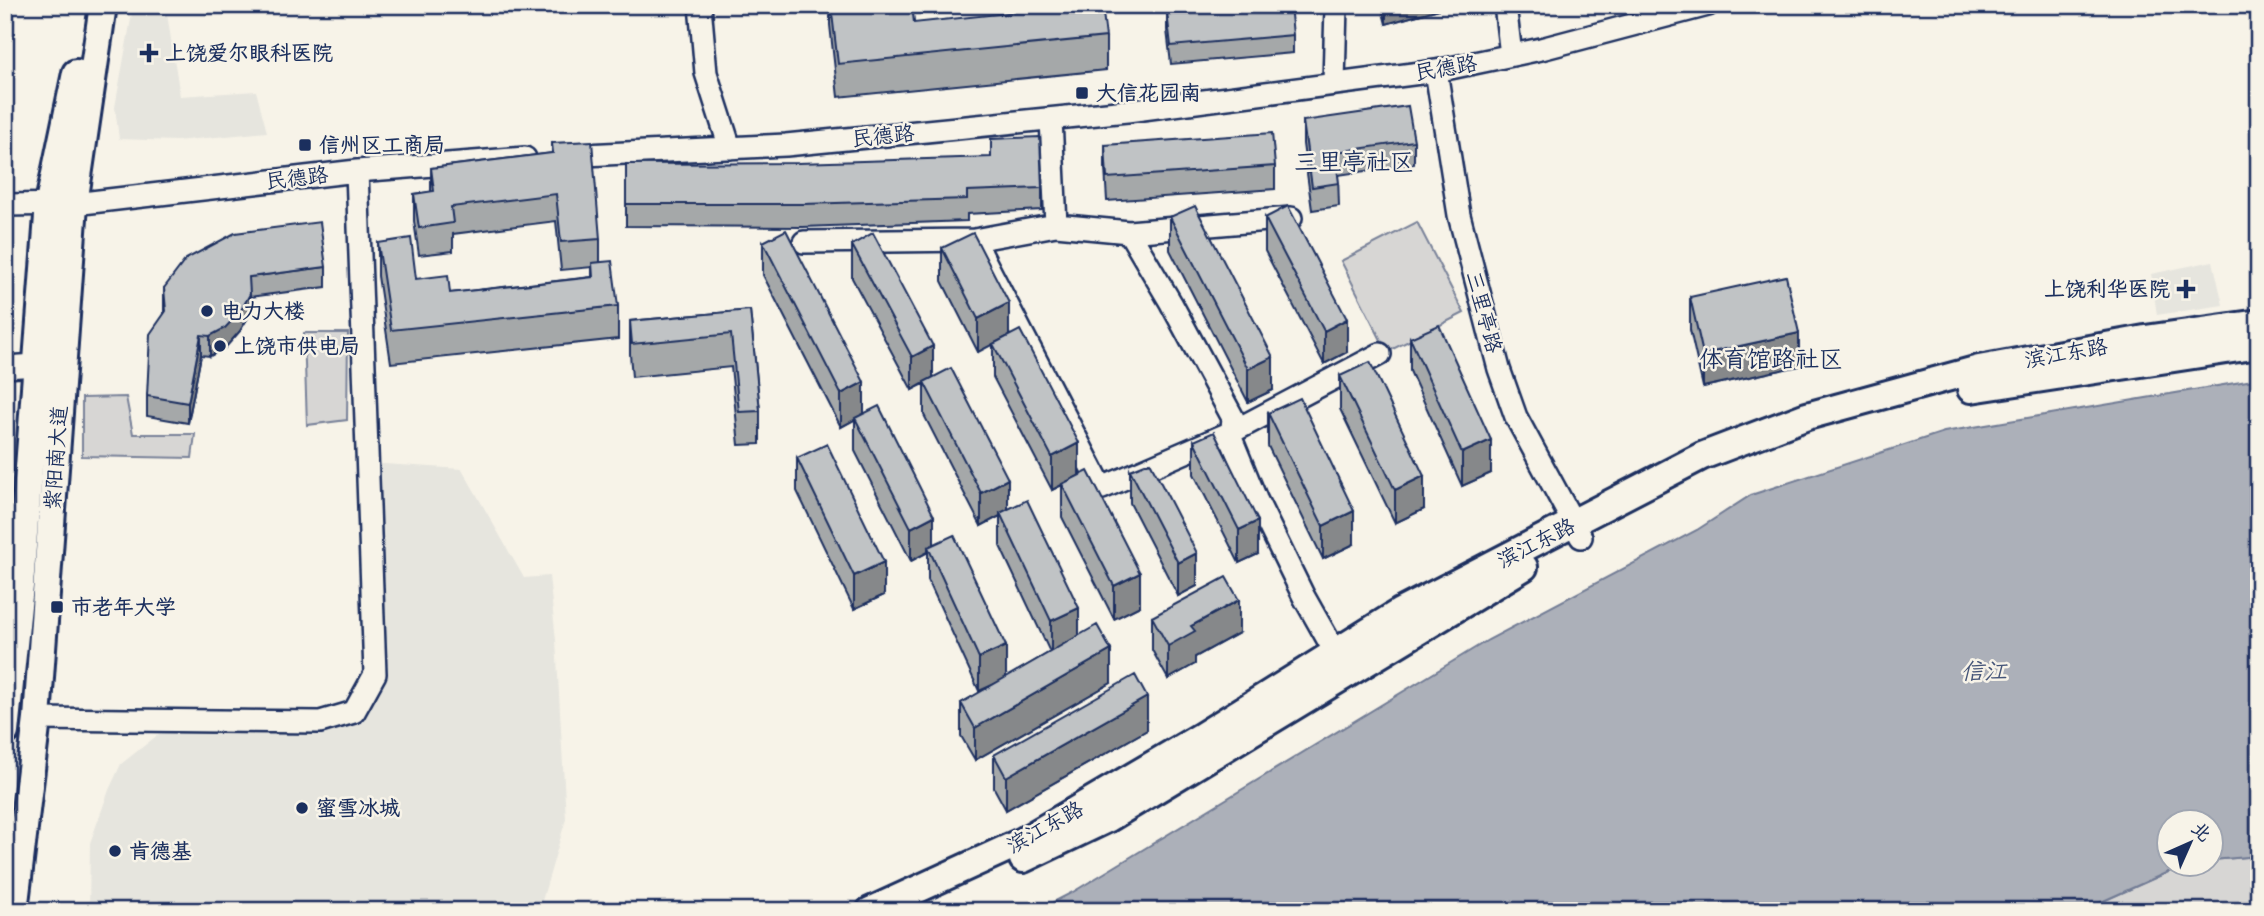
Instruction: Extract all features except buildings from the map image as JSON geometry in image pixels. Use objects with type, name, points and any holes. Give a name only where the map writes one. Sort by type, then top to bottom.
[{"type":"main road","name":"紫阳南大道","points":[[5,732],[13,586],[37,366],[90,5]]},
{"type":"main road","name":"紫阳南大道","points":[[14,911],[37,719],[62,204],[103,5]]},
{"type":"main road","name":"滨江东路","points":[[914,911],[1109,818],[1702,456],[1807,416],[1979,369],[2145,339],[2259,323]]},
{"type":"main road","name":"滨江东路","points":[[870,911],[1023,841],[1200,737],[1400,612],[1719,469],[1812,432],[1939,394],[2259,345]]},
{"type":"street","points":[[700,5],[706,73],[730,148]]},
{"type":"street","points":[[1334,83],[1336,5]]},
{"type":"street","points":[[1505,5],[1511,55]]},
{"type":"street","name":"民德路","points":[[5,205],[62,204],[471,161],[730,148],[1051,119],[1436,71],[1643,24],[1708,5]]},
{"type":"street","name":"三里亭路","points":[[1436,71],[1459,215],[1499,369],[1516,417],[1578,530]]},
{"type":"street","points":[[1051,119],[1056,226]]},
{"type":"street","points":[[37,719],[320,722],[354,712],[375,674],[357,171]]},
{"type":"street","points":[[804,242],[974,240],[1056,226],[1129,232],[1291,218]]},
{"type":"street","points":[[1129,232],[1233,418],[1232,432],[1256,499],[1304,597],[1335,652]]},
{"type":"street","points":[[974,240],[1102,488],[1232,432],[1380,354]]},
{"type":"street","points":[[5,367],[37,366]]},
{"type":"shaded area","name":"上饶爱尔眼科医院","points":[[133,8],[167,14],[180,96],[256,91],[267,132],[176,141],[119,139],[115,107]]},
{"type":"shaded area","points":[[1417,222],[1464,313],[1387,352],[1341,261]]},
{"type":"shaded area","name":"上饶利华医院","points":[[2213,261],[2223,305],[2157,315],[2151,274]]},
{"type":"shaded area","points":[[304,333],[348,333],[347,420],[307,425]]},
{"type":"shaded area","points":[[126,397],[133,434],[195,434],[192,458],[82,456],[82,398]]},
{"type":"shaded area","points":[[368,463],[462,469],[524,578],[549,576],[556,640],[566,819],[539,911],[89,911],[90,843],[109,790],[121,764],[159,734],[225,721],[354,712],[375,674]]},
{"type":"shaded area","points":[[2259,856],[2259,911],[2081,911],[2156,877],[2226,878],[2226,859]]},
{"type":"water","name":"信江","points":[[2259,379],[2259,856],[2226,859],[2226,808],[2156,808],[2156,877],[2081,911],[1036,911],[1073,892],[1488,640],[1697,530],[1751,495],[1944,432]]},
{"type":"place","name":"上饶爱尔眼科医院","points":[[149,53]]},
{"type":"place","name":"大信花园南","points":[[1082,93]]},
{"type":"place","name":"信州区工商局","points":[[305,145]]},
{"type":"place","name":"上饶利华医院","points":[[2186,289]]},
{"type":"place","name":"电力大楼","points":[[207,311]]},
{"type":"place","name":"上饶市供电局","points":[[220,346]]},
{"type":"place","name":"市老年大学","points":[[57,607]]},
{"type":"place","name":"蜜雪冰城","points":[[302,808]]},
{"type":"place","name":"肯德基","points":[[115,851]]},
{"type":"district","name":"三里亭社区","points":[[1354,162]]},
{"type":"district","name":"体育馆路社区","points":[[1771,359]]}]
